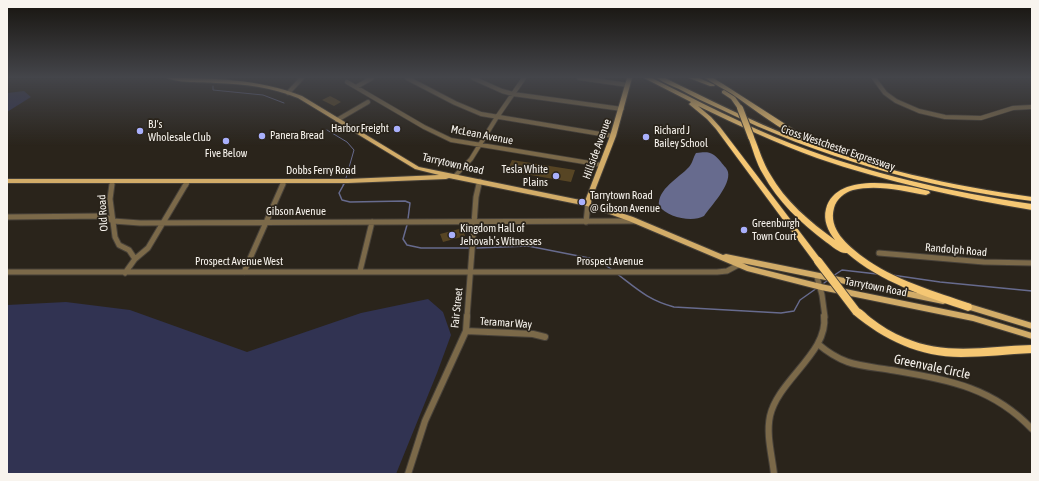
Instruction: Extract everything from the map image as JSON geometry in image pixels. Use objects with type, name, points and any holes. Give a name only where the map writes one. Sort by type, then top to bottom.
[{"type":"highway","points":[[685,100],[693,105],[714,123],[856,311],[870,322],[892,336],[933,351],[957,353],[1032,349]]},
{"type":"highway","name":"Cross Westchester Expressway","points":[[694,100],[772,138],[838,163],[932,189],[1032,209]]},
{"type":"highway","name":"Cross Westchester Expressway","points":[[709,100],[792,139],[841,157],[894,172],[970,190],[1032,199]]},
{"type":"highway","points":[[735,100],[740,108],[767,175],[792,208],[828,239],[878,271],[910,286],[968,307]]},
{"type":"highway","points":[[745,100],[782,126],[805,139],[824,148],[894,172]]},
{"type":"highway","points":[[878,271],[850,252],[839,240],[832,228],[829,217],[830,207],[836,198],[845,191],[858,187],[881,185],[1032,209]]},
{"type":"main road","name":"Tarrytown Road","points":[[306,100],[411,165],[431,172],[588,204],[718,255],[738,265],[821,287],[973,318],[1032,336]]},
{"type":"main road","name":"Hillside Avenue","points":[[588,204],[589,198],[614,136],[624,100]]},
{"type":"main road","name":"Dobbs Ferry Road","points":[[7,181],[348,181],[454,177]]},
{"type":"main road","name":"Tarrytown Road","points":[[718,255],[968,307],[1032,326]]},
{"type":"street","name":"McLean Avenue","points":[[379,100],[443,137],[479,145],[602,165]]},
{"type":"street","points":[[452,100],[473,111],[497,117],[614,136]]},
{"type":"street","points":[[454,177],[471,159],[509,100]]},
{"type":"street","points":[[560,100],[622,109]]},
{"type":"street","points":[[895,100],[912,108],[947,117],[965,119],[981,118],[1014,108],[1032,106]]},
{"type":"street","points":[[337,120],[368,102]]},
{"type":"street","name":"Old Road","points":[[112,181],[110,199],[115,237],[119,245],[129,250],[135,259]]},
{"type":"street","points":[[125,273],[135,259],[148,248],[188,181]]},
{"type":"street","points":[[244,272],[284,181]]},
{"type":"street","name":"Fair Street","points":[[408,474],[425,421],[466,331],[476,197],[480,182]]},
{"type":"street","points":[[586,222],[588,204]]},
{"type":"street","name":"Gibson Avenue","points":[[7,217],[104,216],[112,220],[163,222],[634,221]]},
{"type":"street","points":[[360,271],[372,222]]},
{"type":"street","name":"Randolph Road","points":[[879,253],[984,262],[1032,263]]},
{"type":"street","name":"Prospect Avenue","points":[[471,272],[717,272],[727,271],[745,260]]},
{"type":"street","name":"Prospect Avenue West","points":[[7,272],[471,272]]},
{"type":"street","points":[[774,474],[768,429],[770,415],[786,385],[823,338],[825,328],[821,287],[817,276]]},
{"type":"street","name":"Teramar Way","points":[[466,331],[532,334],[545,337]]},
{"type":"street","name":"Greenvale Circle","points":[[818,344],[833,356],[852,363],[928,376],[982,392],[1006,404],[1032,429]]},
{"type":"shaded area","points":[[7,100],[25,100],[7,112]]},
{"type":"shaded area","points":[[704,152],[713,154],[726,168],[728,177],[724,189],[704,216],[693,219],[680,218],[663,210],[659,206],[659,200],[665,189],[689,167],[696,153]]},
{"type":"shaded area","points":[[428,299],[443,312],[451,335],[396,474],[7,474],[7,305],[66,302],[130,310],[247,352],[361,313]]},
{"type":"building","points":[[323,100],[338,100],[341,102],[334,106]]},
{"type":"building","name":"Tesla White Plains","points":[[512,160],[575,170],[571,182],[507,171]]},
{"type":"building","name":"Kingdom Hall of Jehovah’s Witnesses","points":[[463,228],[465,236],[443,242],[440,234]]},
{"type":"waterway","points":[[277,100],[284,103]]},
{"type":"waterway","points":[[327,130],[347,142],[354,150],[346,178]]},
{"type":"waterway","points":[[344,184],[339,193],[342,200],[350,202],[405,201],[410,203],[408,219]]},
{"type":"waterway","points":[[407,225],[403,239],[407,245],[421,248],[469,248]]},
{"type":"waterway","points":[[477,248],[528,246],[589,258],[602,263],[611,269]]},
{"type":"waterway","points":[[833,276],[842,270],[877,274]]},
{"type":"waterway","points":[[616,273],[650,297],[674,307],[781,313],[794,311],[800,300],[817,288]]},
{"type":"waterway","points":[[892,275],[940,282],[1032,291]]},
{"type":"place","name":"Harbor Freight","points":[[397,129]]},
{"type":"place","name":"BJ's Wholesale Club","points":[[140,131]]},
{"type":"place","name":"Panera Bread","points":[[262,136]]},
{"type":"place","name":"Richard J Bailey School","points":[[646,137]]},
{"type":"place","name":"Five Below","points":[[226,141]]},
{"type":"place","name":"Tesla White Plains","points":[[556,176]]},
{"type":"place","name":"Tarrytown Road @ Gibson Avenue","points":[[582,202]]},
{"type":"place","name":"Greenburgh Town Court","points":[[744,230]]},
{"type":"place","name":"Kingdom Hall of Jehovah’s Witnesses","points":[[452,235]]}]
